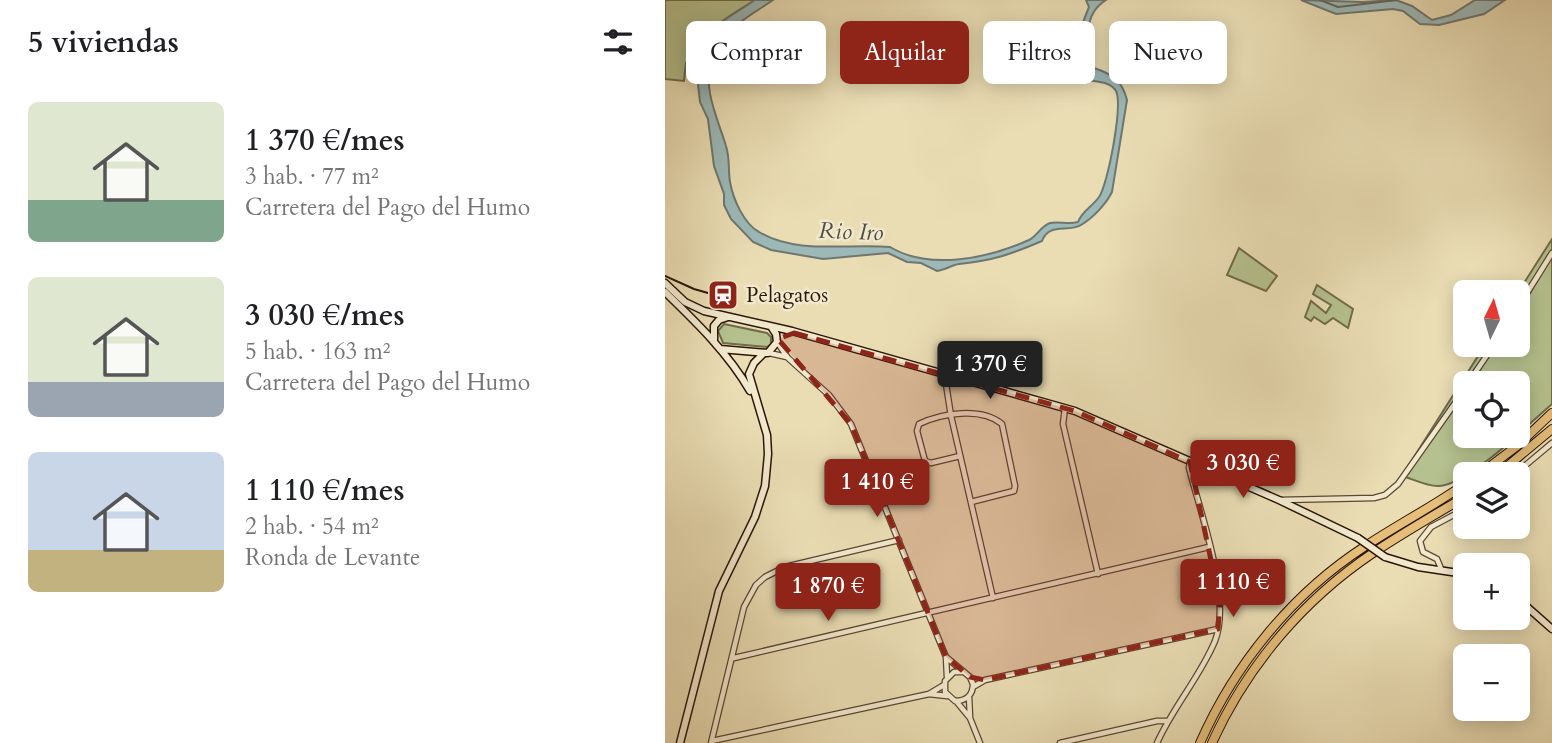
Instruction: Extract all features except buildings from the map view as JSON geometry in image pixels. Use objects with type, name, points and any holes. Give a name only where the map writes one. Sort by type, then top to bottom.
[{"type":"highway","points":[[1496,462],[1552,413]]},
{"type":"highway","points":[[1512,462],[1552,429]]},
{"type":"highway","points":[[1200,743],[1228,690],[1249,658],[1281,618],[1315,584],[1364,547],[1453,491]]},
{"type":"highway","points":[[1212,743],[1229,709],[1258,663],[1308,605],[1373,553],[1453,504]]},
{"type":"street","points":[[1530,288],[1552,253]]},
{"type":"street","points":[[665,283],[690,305],[1065,408],[1198,469],[1279,500],[1358,538],[1385,557],[1404,564],[1453,572]]},
{"type":"street","points":[[665,292],[738,371],[757,402]]},
{"type":"street","points":[[717,346],[712,335],[714,326],[722,318],[730,317]]},
{"type":"street","points":[[771,327],[788,358],[829,395],[851,424],[946,657],[947,677],[944,685],[947,696]]},
{"type":"street","points":[[680,743],[719,591],[755,517],[765,486],[768,444],[750,371],[754,362],[784,334],[794,333]]},
{"type":"street","points":[[717,346],[788,358]]},
{"type":"street","points":[[948,376],[946,384],[951,416],[993,598]]},
{"type":"street","points":[[1279,500],[1385,495],[1398,484],[1453,406]]},
{"type":"street","points":[[1065,408],[1063,424],[1098,574]]},
{"type":"street","points":[[960,456],[931,463],[925,461],[917,431],[921,423],[968,412],[998,420],[1004,426],[1014,491],[971,502]]},
{"type":"street","points":[[1529,462],[1552,443]]},
{"type":"street","points":[[1157,743],[1167,721],[1212,646],[1218,629],[1220,602],[1189,465]]},
{"type":"street","points":[[1193,480],[1198,469]]},
{"type":"street","points":[[1442,571],[1437,559],[1423,552],[1420,541],[1431,527],[1453,515]]},
{"type":"street","points":[[899,540],[785,567],[765,577],[757,585],[744,607],[734,658],[711,742],[929,694],[944,685]]},
{"type":"street","points":[[734,658],[1209,547]]},
{"type":"street","points":[[1530,610],[1552,629]]},
{"type":"street","points":[[980,743],[970,718],[969,696],[973,687],[985,680],[1218,629]]},
{"type":"street","points":[[946,657],[970,677],[985,680]]},
{"type":"street","points":[[947,677],[954,672],[963,672]]},
{"type":"street","points":[[970,677],[973,687]]},
{"type":"street","points":[[929,694],[947,696],[970,718]]},
{"type":"street","points":[[955,701],[969,696]]},
{"type":"street","points":[[1060,743],[1167,721]]},
{"type":"highlighted area","points":[[794,333],[1075,411],[1190,462],[1220,602],[1218,629],[985,680],[970,677],[946,657],[851,424],[778,339]]},
{"type":"green space","points":[[665,0],[755,0],[724,21],[686,21],[684,81],[665,79]]},
{"type":"green space","points":[[1552,239],[1552,404],[1530,423],[1530,371],[1469,371],[1477,357],[1530,357],[1530,280],[1526,280]]},
{"type":"green space","points":[[1239,248],[1277,276],[1266,291],[1227,275]]},
{"type":"green space","points":[[1317,285],[1353,309],[1348,328],[1333,318],[1325,324],[1314,317],[1311,321],[1305,317],[1311,301],[1326,313],[1331,305],[1313,294]]},
{"type":"green space","points":[[724,324],[767,333],[771,337],[771,344],[767,347],[723,343],[718,331]]},
{"type":"green space","points":[[1453,396],[1453,448],[1503,448],[1485,462],[1453,462],[1453,482],[1448,484],[1430,485],[1402,476]]},
{"type":"water","points":[[755,0],[773,0],[742,21],[723,21]]},
{"type":"water","points":[[1086,0],[1106,0],[1098,6],[1090,21],[1084,21],[1089,7]]},
{"type":"water","points":[[1301,0],[1396,0],[1412,6],[1432,20],[1451,15],[1475,0],[1505,0],[1484,14],[1439,25],[1420,24],[1403,11],[1393,9],[1336,14]]},
{"type":"water","points":[[1095,68],[1109,75],[1109,84],[1119,84],[1127,100],[1112,192],[1090,219],[1076,227],[1049,232],[1042,241],[1011,253],[937,271],[888,253],[823,259],[771,250],[753,242],[731,219],[724,205],[724,194],[714,166],[708,119],[700,102],[698,84],[709,84],[727,150],[734,196],[744,217],[759,232],[774,239],[806,246],[890,247],[923,259],[941,260],[996,252],[1029,240],[1050,223],[1078,222],[1103,189],[1118,112],[1116,91],[1110,85],[1095,81]]},
{"type":"tram line","points":[[665,276],[694,289],[722,297]]},
{"type":"place","name":"Pelagatos","points":[[723,295]]},
{"type":"water label","name":"Rio Iro","points":[[851,231]]}]
